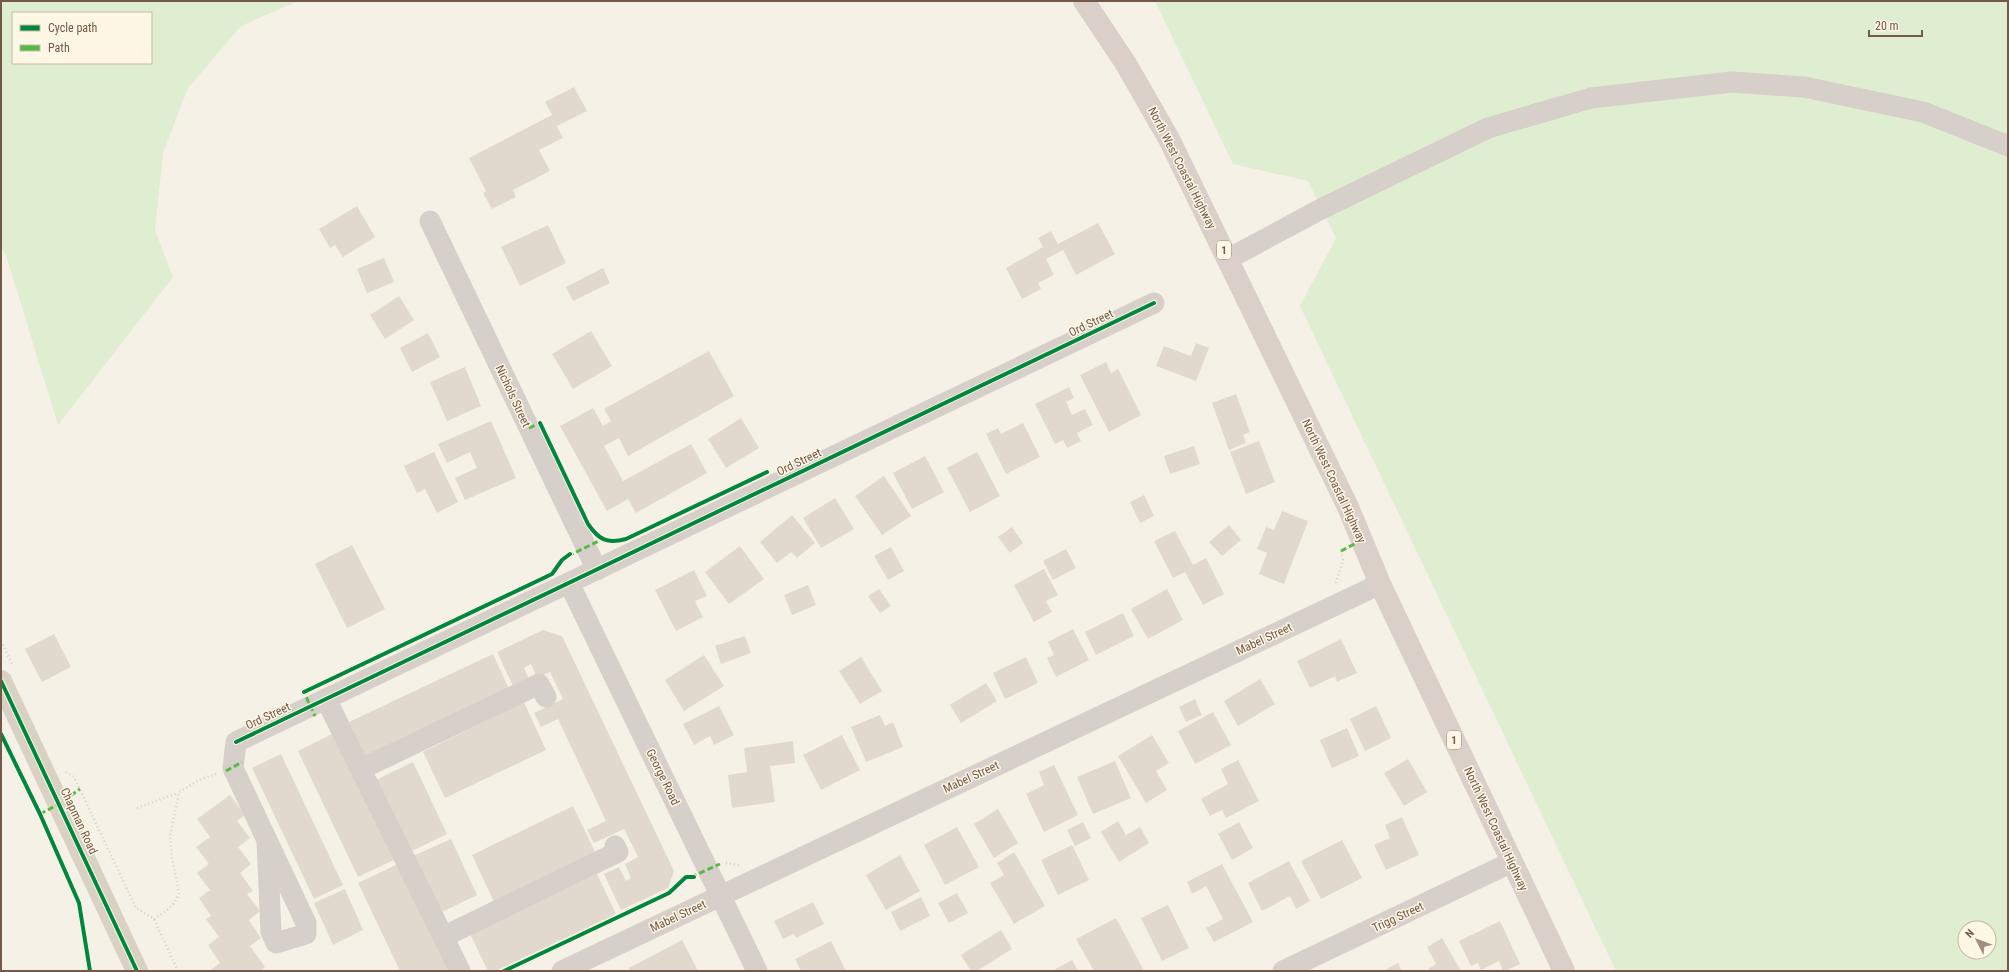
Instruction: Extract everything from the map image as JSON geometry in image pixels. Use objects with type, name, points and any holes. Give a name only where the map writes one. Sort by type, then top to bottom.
[{"type":"highway","name":"North West Coastal Highway","points":[[1084,1],[1126,64],[1169,139],[1228,258],[1348,507],[1380,584],[1564,971]]},
{"type":"main road","name":"Chapman Road","points":[[8,675],[138,971]]},
{"type":"street","points":[[1228,258],[1321,209],[1488,128],[1591,98],[1731,82],[1804,87],[1922,112],[2008,146]]},
{"type":"street","name":"Nichols Street","points":[[430,221],[597,570]]},
{"type":"street","name":"Ord Street","points":[[267,841],[233,768],[236,742],[1154,304]]},
{"type":"street","name":"George Road","points":[[569,583],[757,971]]},
{"type":"street","name":"Mabel Street","points":[[562,971],[1380,584]]},
{"type":"street","points":[[361,769],[539,684],[546,697]]},
{"type":"street","points":[[326,699],[460,971]]},
{"type":"street","points":[[443,937],[618,852],[615,846]]},
{"type":"street","name":"Trigg Street","points":[[1283,971],[1512,862]]},
{"type":"path","points":[[1,641],[8,675]]},
{"type":"path","points":[[64,772],[74,777],[136,908],[154,919],[178,971]]},
{"type":"path","points":[[137,808],[178,792],[201,779],[219,773]]},
{"type":"path","points":[[154,919],[168,910],[179,893],[172,858],[170,837],[178,792]]},
{"type":"green space","points":[[1,1],[298,1],[241,26],[188,88],[163,153],[155,230],[173,277],[58,425],[6,255],[1,249]]},
{"type":"green space","points":[[1155,1],[2008,1],[2008,971],[1616,971],[1300,306],[1336,238],[1308,181],[1233,164]]},
{"type":"building","points":[[574,87],[587,111],[557,126],[563,138],[539,150],[550,171],[513,190],[516,197],[492,209],[483,193],[486,191],[469,158],[552,115],[545,102]]},
{"type":"building","points":[[357,206],[375,237],[343,257],[335,245],[330,248],[319,229]]},
{"type":"building","points":[[1098,223],[1115,254],[1076,275],[1063,250],[1046,259],[1054,275],[1038,283],[1041,289],[1022,299],[1006,268],[1043,247],[1038,238],[1051,231],[1058,244]]},
{"type":"building","points":[[548,225],[566,263],[520,286],[501,247]]},
{"type":"building","points":[[384,258],[394,282],[367,293],[357,269]]},
{"type":"building","points":[[603,268],[610,283],[573,301],[566,287]]},
{"type":"building","points":[[399,296],[414,320],[385,339],[370,315]]},
{"type":"building","points":[[591,331],[612,366],[573,389],[552,354]]},
{"type":"building","points":[[428,333],[440,357],[412,372],[400,348]]},
{"type":"building","points":[[1196,343],[1209,348],[1196,381],[1156,366],[1164,346],[1191,356]]},
{"type":"building","points":[[709,351],[734,396],[628,456],[619,438],[604,446],[623,481],[691,444],[707,473],[636,513],[628,499],[607,511],[560,426],[593,408],[603,426],[611,421],[604,409]]},
{"type":"building","points":[[1106,362],[1111,373],[1118,369],[1141,415],[1109,432],[1080,375]]},
{"type":"building","points":[[465,367],[481,406],[447,421],[430,382]]},
{"type":"building","points":[[1069,387],[1074,398],[1066,402],[1072,415],[1085,409],[1093,425],[1077,433],[1081,441],[1067,448],[1063,440],[1055,444],[1035,404]]},
{"type":"building","points":[[1236,394],[1250,432],[1243,435],[1246,443],[1229,450],[1212,403]]},
{"type":"building","points":[[741,418],[759,448],[726,468],[708,439]]},
{"type":"building","points":[[491,421],[516,478],[465,500],[455,478],[477,468],[470,452],[447,463],[438,444]]},
{"type":"building","points":[[1023,423],[1040,457],[1006,474],[986,434],[998,428],[1001,434]]},
{"type":"building","points":[[1259,441],[1275,482],[1246,494],[1230,452]]},
{"type":"building","points":[[1194,446],[1200,464],[1170,474],[1164,456]]},
{"type":"building","points":[[434,452],[458,502],[437,513],[425,489],[417,493],[404,466]]},
{"type":"building","points":[[977,452],[1000,496],[970,512],[947,468]]},
{"type":"building","points":[[925,456],[944,492],[912,509],[893,473]]},
{"type":"building","points":[[884,476],[911,516],[882,535],[855,496]]},
{"type":"building","points":[[1144,495],[1154,516],[1140,523],[1130,502]]},
{"type":"building","points":[[835,498],[854,529],[821,548],[803,518]]},
{"type":"building","points":[[1282,511],[1308,521],[1284,584],[1259,574],[1267,553],[1257,549],[1266,527],[1274,530]]},
{"type":"building","points":[[792,515],[815,543],[797,558],[791,552],[777,563],[760,542]]},
{"type":"building","points":[[1229,525],[1241,540],[1222,556],[1209,542]]},
{"type":"building","points":[[1012,527],[1023,543],[1010,553],[998,537]]},
{"type":"building","points":[[1175,531],[1193,565],[1206,558],[1224,594],[1203,605],[1185,572],[1173,578],[1154,541]]},
{"type":"building","points":[[352,545],[385,609],[347,628],[315,564]]},
{"type":"building","points":[[740,546],[764,579],[729,604],[705,572]]},
{"type":"building","points":[[891,547],[904,571],[888,580],[874,556]]},
{"type":"building","points":[[1066,549],[1076,568],[1053,580],[1043,561]]},
{"type":"building","points":[[1044,569],[1058,595],[1046,601],[1052,612],[1034,622],[1014,585]]},
{"type":"building","points":[[694,570],[707,596],[695,601],[703,617],[676,631],[655,590]]},
{"type":"building","points":[[808,585],[816,605],[792,615],[784,595]]},
{"type":"building","points":[[879,589],[891,606],[880,613],[868,596]]},
{"type":"building","points":[[1167,589],[1183,620],[1148,639],[1131,609]]},
{"type":"building","points":[[1123,613],[1134,636],[1096,655],[1085,632]]},
{"type":"building","points":[[1073,629],[1089,660],[1056,677],[1047,658],[1054,655],[1048,642]]},
{"type":"building","points":[[543,630],[562,636],[674,871],[668,888],[621,910],[604,874],[619,867],[626,881],[631,878],[625,864],[638,857],[624,829],[594,843],[587,830],[606,821],[558,719],[541,727],[534,713],[563,699],[550,672],[537,678],[531,664],[524,668],[530,681],[514,688],[497,652]]},
{"type":"building","points":[[54,634],[71,667],[42,682],[25,649]]},
{"type":"building","points":[[745,636],[751,653],[721,664],[715,646]]},
{"type":"building","points":[[1341,639],[1357,673],[1337,682],[1335,676],[1310,688],[1297,661]]},
{"type":"building","points":[[493,654],[510,691],[367,760],[349,722]]},
{"type":"building","points":[[704,655],[724,686],[684,711],[665,680]]},
{"type":"building","points":[[861,657],[882,691],[860,704],[839,671]]},
{"type":"building","points":[[1026,657],[1038,683],[1005,699],[993,673]]},
{"type":"building","points":[[1260,679],[1275,704],[1238,726],[1224,701]]},
{"type":"building","points":[[986,683],[997,701],[961,723],[950,705]]},
{"type":"building","points":[[1195,699],[1202,715],[1186,722],[1179,707]]},
{"type":"building","points":[[524,702],[546,750],[445,798],[423,752]]},
{"type":"building","points":[[719,706],[734,735],[714,745],[710,736],[694,745],[683,724]]},
{"type":"building","points":[[1376,706],[1391,738],[1365,751],[1350,719]]},
{"type":"building","points":[[1213,712],[1231,745],[1195,764],[1178,731]]},
{"type":"building","points":[[880,715],[885,726],[893,722],[903,747],[866,762],[851,727]]},
{"type":"building","points":[[1347,728],[1359,756],[1332,768],[1320,740]]},
{"type":"building","points":[[336,732],[396,859],[358,877],[298,751]]},
{"type":"building","points":[[842,735],[860,770],[821,790],[803,755]]},
{"type":"building","points":[[1152,735],[1169,763],[1156,771],[1167,790],[1146,803],[1118,756]]},
{"type":"building","points":[[793,741],[795,763],[770,766],[775,802],[732,808],[728,775],[747,772],[744,748]]},
{"type":"building","points":[[281,754],[343,885],[314,899],[252,768]]},
{"type":"building","points":[[1408,759],[1427,792],[1404,806],[1384,773]]},
{"type":"building","points":[[1238,760],[1259,801],[1226,818],[1222,810],[1210,816],[1201,799],[1228,784],[1221,769]]},
{"type":"building","points":[[1115,761],[1131,798],[1093,814],[1077,777]]},
{"type":"building","points":[[413,762],[447,834],[410,852],[376,780]]},
{"type":"building","points":[[1054,765],[1078,815],[1044,832],[1026,794],[1044,785],[1039,772]]},
{"type":"building","points":[[230,795],[245,815],[237,821],[250,838],[238,847],[251,864],[240,873],[253,891],[247,894],[260,911],[249,920],[261,938],[250,946],[265,967],[260,971],[209,971],[220,963],[208,945],[219,937],[206,919],[211,916],[199,898],[210,890],[197,873],[209,864],[196,847],[210,837],[197,819]]},
{"type":"building","points":[[573,806],[596,854],[494,902],[472,855]]},
{"type":"building","points":[[998,809],[1018,843],[994,858],[974,824]]},
{"type":"building","points":[[1402,817],[1419,855],[1386,870],[1374,845],[1390,838],[1385,825]]},
{"type":"building","points":[[1118,821],[1126,835],[1140,827],[1149,843],[1119,862],[1101,832]]},
{"type":"building","points":[[1083,822],[1091,838],[1075,846],[1067,830]]},
{"type":"building","points":[[1239,822],[1253,848],[1232,860],[1218,834]]},
{"type":"building","points":[[957,827],[979,867],[945,885],[924,845]]},
{"type":"building","points":[[451,839],[477,895],[440,913],[413,856]]},
{"type":"building","points":[[1342,840],[1362,878],[1321,899],[1301,861]]},
{"type":"building","points":[[1072,845],[1089,880],[1058,895],[1041,860]]},
{"type":"building","points":[[1014,852],[1045,906],[1014,924],[990,883],[1004,875],[997,863]]},
{"type":"building","points":[[900,855],[920,891],[886,910],[866,875]]},
{"type":"building","points":[[1289,861],[1310,901],[1296,909],[1290,896],[1262,911],[1248,883]]},
{"type":"building","points":[[398,864],[449,971],[400,971],[358,883]]},
{"type":"building","points":[[1222,864],[1253,922],[1214,942],[1206,928],[1223,919],[1206,886],[1192,894],[1187,882]]},
{"type":"building","points":[[597,874],[616,914],[495,971],[488,971],[470,934]]},
{"type":"building","points":[[345,889],[363,930],[333,945],[314,903]]},
{"type":"building","points":[[957,893],[968,913],[949,923],[938,903]]},
{"type":"building","points":[[921,897],[930,916],[900,931],[891,912]]},
{"type":"building","points":[[813,902],[824,924],[796,938],[794,934],[783,939],[774,921]]},
{"type":"building","points":[[1168,905],[1189,948],[1162,961],[1141,918]]},
{"type":"building","points":[[1116,918],[1144,971],[1094,971],[1076,939]]},
{"type":"building","points":[[1500,921],[1520,964],[1505,971],[1503,971],[1499,961],[1481,970],[1478,963],[1471,966],[1459,941]]},
{"type":"building","points":[[1001,930],[1012,949],[977,971],[971,971],[961,955]]},
{"type":"building","points":[[1442,938],[1461,971],[1429,971],[1428,969],[1436,964],[1427,947]]},
{"type":"building","points":[[682,940],[698,971],[630,971],[629,968]]},
{"type":"building","points":[[831,941],[846,971],[801,971],[795,959]]},
{"type":"building","points":[[1072,960],[1078,971],[1052,971]]},
{"type":"building","points":[[1398,963],[1402,971],[1383,971]]},
{"type":"marked path","points":[[529,428],[540,423],[542,426]]},
{"type":"marked path","points":[[568,556],[603,539]]},
{"type":"marked path","points":[[1341,551],[1362,540]]},
{"type":"marked path","points":[[307,691],[304,692],[315,716]]},
{"type":"marked path","points":[[226,771],[242,762]]},
{"type":"marked path","points":[[40,814],[59,804],[80,789]]},
{"type":"marked path","points":[[691,877],[720,864]]},
{"type":"cycle path","points":[[236,742],[1154,303]]},
{"type":"cycle path","points":[[540,423],[588,524],[596,534],[609,541],[626,539],[767,472]]},
{"type":"cycle path","points":[[304,692],[552,574],[562,560],[570,554]]},
{"type":"cycle path","points":[[1,681],[137,971]]},
{"type":"cycle path","points":[[1,734],[40,814],[79,903],[90,971]]},
{"type":"cycle path","points":[[504,971],[669,893],[686,877],[694,877]]}]
